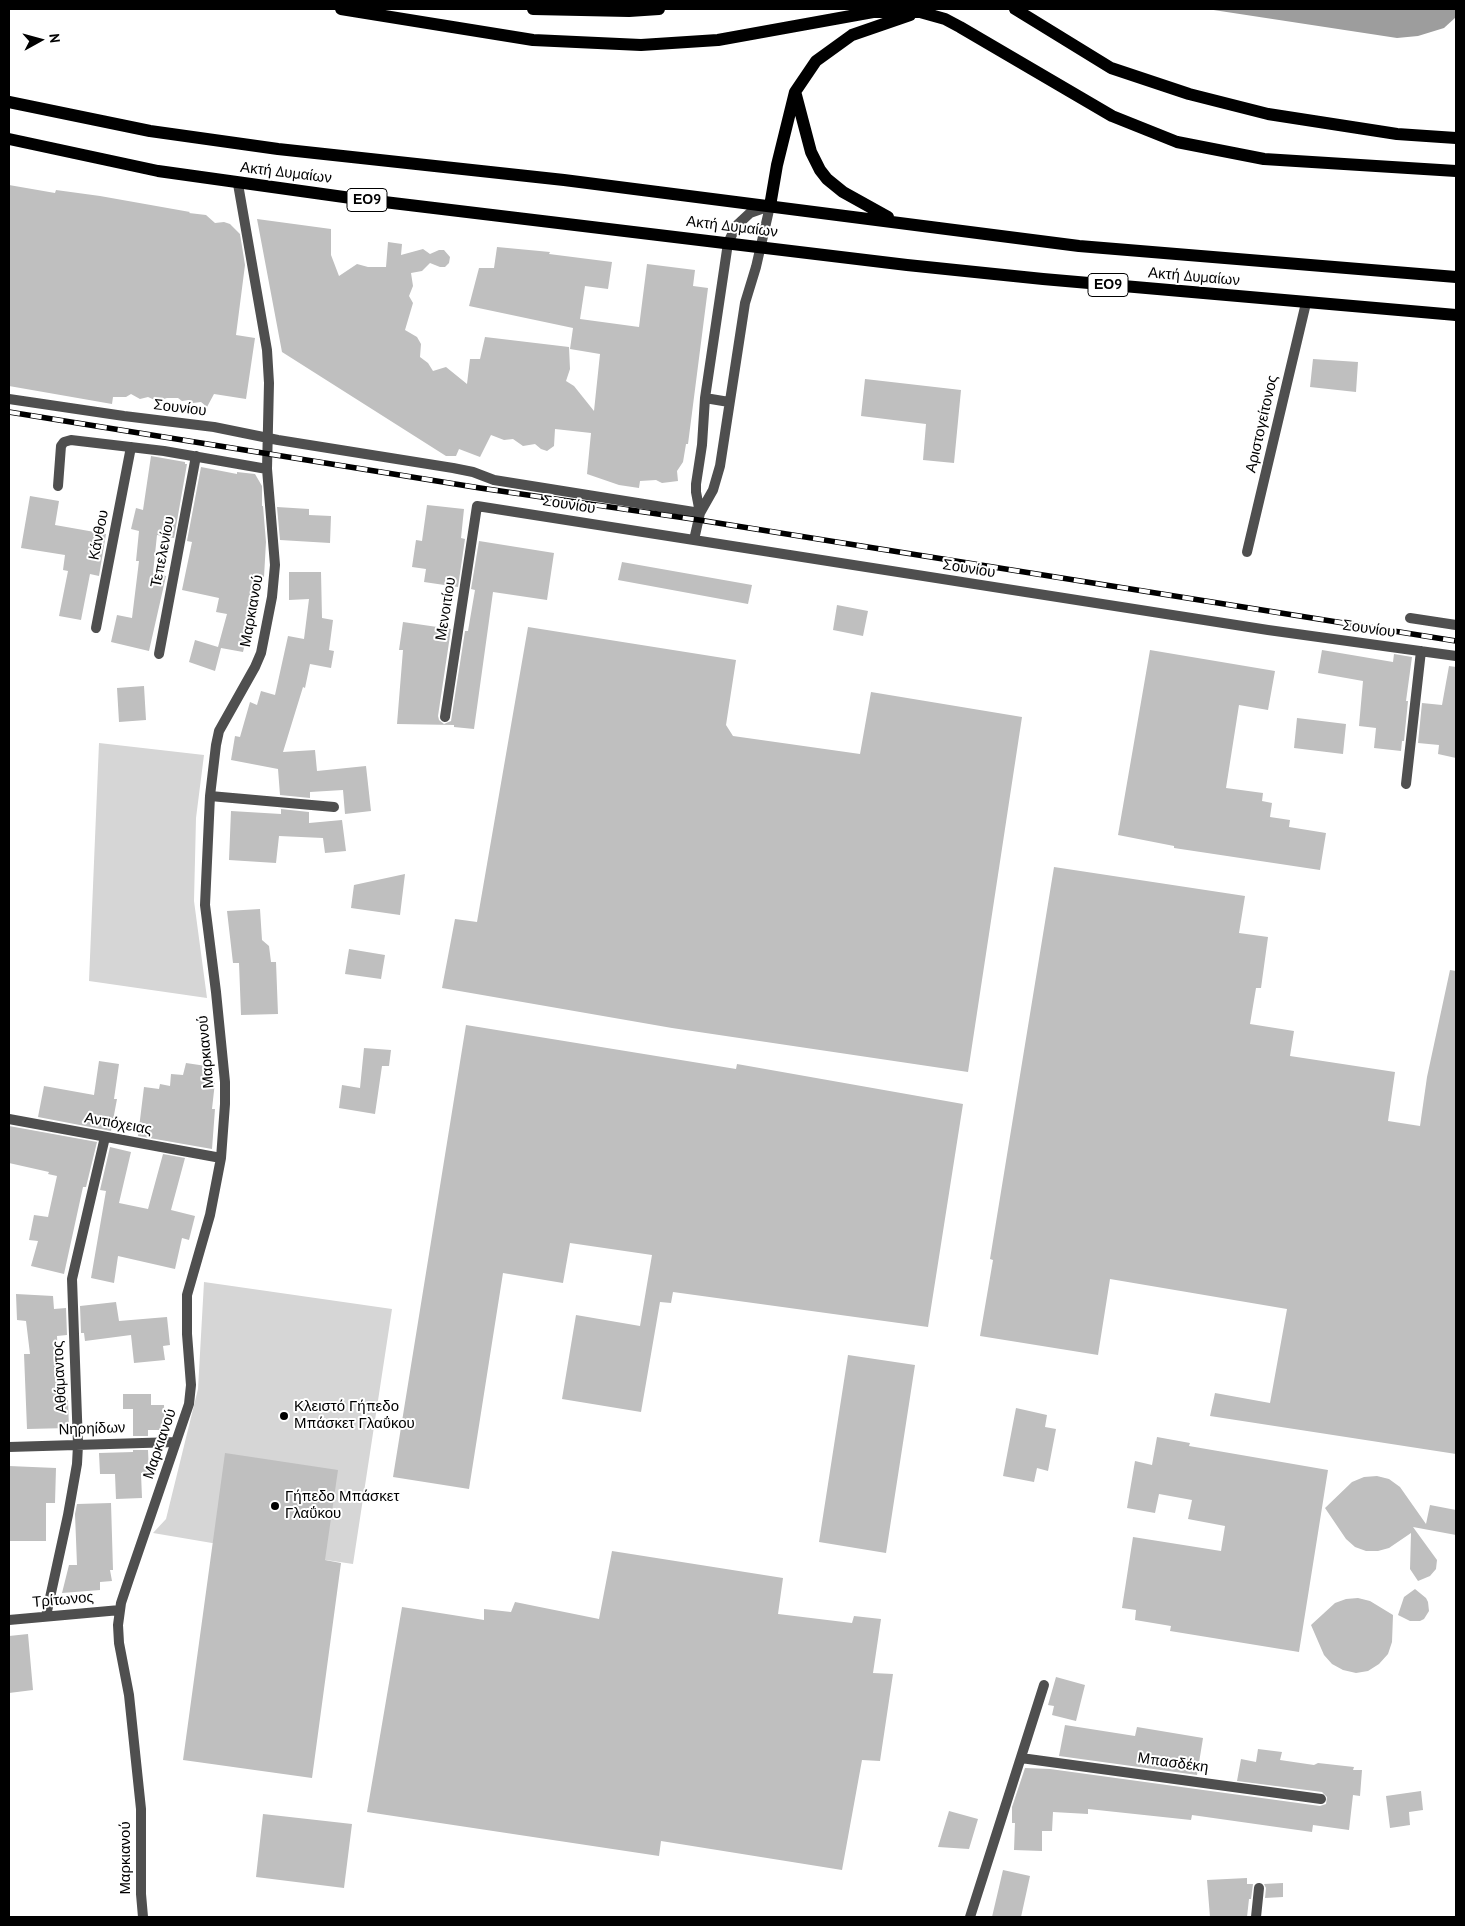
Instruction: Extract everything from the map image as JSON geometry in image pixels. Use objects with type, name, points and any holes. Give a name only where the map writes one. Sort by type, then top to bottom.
[{"type":"main road","points":[[341,9],[533,40],[641,45],[718,40],[873,12],[920,12],[945,19],[960,27],[1112,116],[1177,142],[1264,159],[1456,171]]},
{"type":"main road","points":[[533,9],[629,11],[659,9]]},
{"type":"main road","points":[[1016,9],[1111,68],[1189,94],[1268,114],[1397,134],[1456,138]]},
{"type":"main road","points":[[770,206],[777,165],[795,92],[816,61],[852,36],[920,12]]},
{"type":"main road","points":[[795,92],[811,152],[820,170],[827,179],[843,192],[894,221]]},
{"type":"main road","name":"Ακτή Δυμαίων","points":[[9,102],[150,131],[206,140],[344,157],[564,180],[1079,246],[1456,277]]},
{"type":"main road","name":"Ακτή Δυμαίων","points":[[9,139],[158,171],[238,184],[1043,279],[1456,316]]},
{"type":"street","name":"Μαρκιανού","points":[[143,1917],[141,1894],[141,1809],[129,1695],[119,1643],[120,1610],[189,1404],[191,1385],[186,1334],[187,1295],[210,1215],[221,1158],[225,1082],[205,905],[210,796],[219,731],[256,667],[267,625],[275,565],[267,469],[269,383],[267,350],[238,184]]},
{"type":"street","points":[[700,513],[696,484],[702,445],[705,398],[728,243],[736,226],[750,213],[770,206]]},
{"type":"street","points":[[694,540],[700,513],[712,490],[720,466],[745,303],[770,206]]},
{"type":"street","name":"Αριστογείτονος","points":[[1247,552],[1306,302]]},
{"type":"street","points":[[705,398],[729,402]]},
{"type":"street","name":"Σουνίου","points":[[9,399],[124,416],[189,423],[453,468],[473,472],[494,480],[700,513]]},
{"type":"street","points":[[58,486],[61,446],[64,442],[71,440],[196,456],[267,469]]},
{"type":"street","name":"Κάνθου","points":[[96,628],[131,447]]},
{"type":"street","name":"Τεπελενίου","points":[[159,654],[196,456]]},
{"type":"street","name":"Σουνίου","points":[[477,506],[906,575],[1456,656]]},
{"type":"street","name":"Μενοιτίου","points":[[445,717],[477,506]]},
{"type":"street","name":"Σουνίου","points":[[1410,618],[1456,625]]},
{"type":"street","points":[[1406,784],[1421,651]]},
{"type":"street","points":[[210,796],[334,807]]},
{"type":"street","name":"Αντιόχειας","points":[[9,1119],[221,1158]]},
{"type":"street","name":"Αθάμαντος","points":[[46,1616],[77,1464],[78,1445],[71,1293],[72,1279],[105,1137]]},
{"type":"street","name":"Νηρηίδων","points":[[9,1447],[176,1442]]},
{"type":"street","name":"Τρίτωνος","points":[[9,1620],[120,1610]]},
{"type":"street","points":[[970,1917],[1044,1685]]},
{"type":"street","name":"Μπασδέκη","points":[[1021,1758],[1321,1799]]},
{"type":"street","points":[[1256,1917],[1260,1888]]},
{"type":"shaded area","points":[[1207,9],[1456,9],[1456,17],[1444,28],[1418,36],[1397,38]]},
{"type":"shaded area","points":[[99,743],[204,755],[196,818],[194,901],[207,998],[89,981]]},
{"type":"shaded area","name":"Κλειστό Γήπεδο Μπάσκετ Γλαΰκου","points":[[204,1282],[392,1309],[353,1564],[153,1533],[166,1519],[198,1389]]},
{"type":"building","points":[[9,185],[55,193],[56,190],[100,196],[206,215],[215,223],[224,222],[230,224],[240,234],[245,265],[236,335],[255,338],[246,399],[214,394],[207,407],[201,402],[193,403],[189,400],[182,401],[178,398],[167,398],[157,401],[148,397],[140,399],[131,394],[126,397],[113,397],[112,404],[9,386]]},
{"type":"building","points":[[257,219],[331,229],[331,255],[339,276],[357,264],[368,267],[386,267],[388,242],[402,244],[401,255],[423,249],[430,254],[444,250],[450,257],[449,263],[445,267],[430,263],[422,271],[411,273],[413,286],[409,296],[413,303],[405,330],[417,337],[421,344],[420,357],[428,363],[433,371],[446,367],[467,384],[470,359],[480,359],[485,337],[569,347],[570,369],[566,381],[574,386],[594,411],[600,354],[570,349],[573,328],[469,306],[479,268],[494,268],[497,247],[550,252],[549,254],[612,262],[608,289],[585,286],[580,319],[639,327],[647,264],[695,270],[693,286],[708,288],[688,444],[686,444],[683,462],[677,471],[678,481],[662,483],[656,480],[640,481],[639,488],[619,485],[587,474],[591,433],[555,429],[554,446],[547,451],[535,444],[523,446],[513,439],[504,440],[491,435],[480,457],[459,449],[456,456],[446,456],[282,352]]},
{"type":"building","points":[[1313,359],[1358,362],[1356,392],[1310,387]]},
{"type":"building","points":[[865,379],[961,390],[954,463],[923,460],[926,424],[861,416]]},
{"type":"building","points":[[151,456],[185,462],[187,464],[174,538],[157,535],[153,573],[166,576],[149,651],[111,642],[117,615],[132,618],[139,561],[136,561],[139,531],[131,529],[136,508],[143,510]]},
{"type":"building","points":[[201,467],[237,474],[237,472],[255,474],[262,486],[266,542],[264,577],[261,577],[257,600],[250,599],[244,629],[248,630],[243,652],[221,648],[215,671],[189,662],[195,640],[218,647],[227,614],[216,612],[219,598],[182,590],[192,542],[187,541]]},
{"type":"building","points":[[30,496],[59,501],[55,525],[106,534],[99,576],[90,574],[81,620],[59,616],[68,571],[63,570],[65,555],[21,548]]},
{"type":"building","points":[[427,505],[464,509],[461,538],[465,539],[458,587],[424,582],[426,569],[412,567],[416,540],[422,541]]},
{"type":"building","points":[[277,507],[309,509],[309,515],[331,516],[330,543],[280,540]]},
{"type":"building","points":[[479,541],[554,553],[547,600],[493,592],[474,729],[454,727],[454,725],[397,724],[403,650],[399,650],[403,622],[451,629],[438,716],[439,720],[444,724],[451,721],[465,631],[468,631],[475,590],[471,589]]},
{"type":"building","points":[[622,562],[752,585],[748,604],[618,580]]},
{"type":"building","points":[[289,572],[321,572],[322,618],[333,620],[329,650],[334,651],[331,668],[310,664],[305,688],[303,687],[283,752],[315,750],[317,771],[366,766],[371,811],[345,814],[343,790],[310,792],[310,798],[280,795],[278,769],[231,760],[235,736],[240,737],[250,702],[257,705],[261,691],[275,695],[288,636],[304,639],[309,599],[289,600]]},
{"type":"building","points":[[837,605],[868,611],[863,636],[833,630]]},
{"type":"building","points":[[528,627],[736,660],[726,725],[733,736],[860,754],[871,692],[1022,717],[968,1072],[672,1028],[442,988],[455,919],[477,922]]},
{"type":"building","points":[[1150,650],[1275,671],[1268,710],[1239,705],[1226,788],[1263,793],[1262,801],[1272,803],[1270,817],[1290,820],[1289,827],[1326,833],[1320,870],[1174,848],[1174,846],[1118,835]]},
{"type":"building","points":[[1322,650],[1393,662],[1394,654],[1412,657],[1406,701],[1408,701],[1404,741],[1402,741],[1401,751],[1374,748],[1376,728],[1359,726],[1363,681],[1318,673]]},
{"type":"building","points":[[1449,666],[1456,667],[1456,758],[1438,754],[1439,745],[1418,743],[1422,703],[1442,705]]},
{"type":"building","points":[[144,686],[146,720],[119,722],[117,688]]},
{"type":"building","points":[[1297,718],[1346,724],[1343,754],[1294,748]]},
{"type":"building","points":[[281,809],[309,812],[309,823],[342,820],[346,851],[325,853],[323,838],[279,836],[276,863],[229,860],[231,811],[281,814]]},
{"type":"building","points":[[1054,867],[1245,896],[1239,933],[1268,937],[1261,988],[1256,988],[1250,1024],[1294,1031],[1290,1056],[1395,1072],[1388,1121],[1420,1126],[1427,1077],[1450,970],[1456,971],[1456,1454],[1210,1416],[1215,1393],[1270,1403],[1287,1309],[1110,1279],[1098,1355],[980,1336],[993,1260],[990,1259]]},
{"type":"building","points":[[405,874],[400,915],[351,908],[354,885]]},
{"type":"building","points":[[260,909],[262,940],[269,946],[271,962],[276,962],[278,1014],[241,1015],[239,963],[233,963],[227,911]]},
{"type":"building","points":[[349,949],[385,955],[381,979],[345,974]]},
{"type":"building","points":[[466,1025],[736,1069],[737,1064],[963,1104],[928,1327],[673,1292],[671,1303],[660,1302],[641,1412],[562,1399],[576,1315],[640,1326],[652,1255],[570,1243],[563,1283],[503,1273],[469,1489],[393,1477]]},
{"type":"building","points":[[364,1048],[391,1050],[389,1066],[382,1066],[375,1114],[339,1108],[342,1085],[360,1088]]},
{"type":"building","points":[[99,1061],[119,1064],[114,1099],[117,1099],[111,1131],[38,1117],[44,1086],[94,1095]]},
{"type":"building","points":[[186,1063],[213,1067],[211,1082],[215,1082],[212,1109],[215,1109],[212,1149],[138,1136],[144,1087],[159,1089],[160,1084],[170,1086],[171,1074],[183,1075]]},
{"type":"building","points":[[9,1126],[97,1142],[86,1187],[83,1187],[64,1274],[31,1266],[38,1241],[29,1240],[34,1215],[48,1217],[57,1176],[48,1174],[49,1172],[9,1163]]},
{"type":"building","points":[[110,1147],[131,1152],[119,1203],[148,1209],[163,1154],[185,1158],[171,1210],[195,1216],[189,1240],[182,1238],[175,1269],[118,1256],[114,1283],[91,1278],[106,1191],[100,1190]]},
{"type":"building","points":[[16,1294],[53,1296],[54,1309],[66,1308],[67,1335],[57,1336],[60,1400],[68,1400],[69,1428],[27,1429],[24,1354],[30,1354],[26,1321],[17,1320]]},
{"type":"building","points":[[116,1302],[119,1321],[167,1317],[170,1345],[163,1346],[165,1360],[134,1363],[131,1335],[85,1341],[84,1333],[81,1333],[80,1306]]},
{"type":"building","points":[[848,1355],[915,1365],[886,1553],[819,1542]]},
{"type":"building","points":[[123,1394],[151,1394],[151,1405],[164,1405],[165,1430],[148,1430],[148,1436],[133,1436],[133,1409],[123,1409]]},
{"type":"building","points":[[1016,1408],[1047,1415],[1045,1427],[1056,1429],[1048,1471],[1037,1468],[1034,1482],[1003,1476]]},
{"type":"building","points":[[1157,1437],[1190,1443],[1189,1446],[1328,1470],[1299,1652],[1170,1631],[1171,1626],[1135,1620],[1136,1610],[1122,1608],[1133,1537],[1221,1551],[1225,1526],[1188,1519],[1192,1500],[1159,1494],[1155,1513],[1127,1508],[1135,1461],[1152,1465]]},
{"type":"building","points":[[133,1450],[148,1450],[149,1473],[141,1473],[142,1498],[116,1499],[115,1474],[100,1474],[99,1453],[133,1452]]},
{"type":"building","points":[[225,1453],[338,1470],[325,1560],[341,1563],[312,1778],[183,1760]]},
{"type":"building","points":[[9,1466],[56,1468],[55,1503],[46,1503],[46,1541],[9,1541]]},
{"type":"building","points":[[1377,1476],[1389,1479],[1400,1487],[1426,1524],[1430,1505],[1456,1510],[1456,1535],[1413,1527],[1437,1560],[1436,1569],[1430,1576],[1418,1581],[1410,1569],[1411,1533],[1389,1548],[1378,1551],[1366,1551],[1355,1547],[1346,1539],[1325,1508],[1352,1482],[1364,1477]]},
{"type":"building","points":[[111,1503],[113,1570],[110,1570],[112,1581],[100,1582],[100,1590],[62,1593],[69,1565],[77,1565],[75,1514],[77,1504]]},
{"type":"building","points":[[612,1551],[783,1578],[778,1614],[852,1623],[854,1616],[881,1619],[873,1673],[893,1674],[880,1761],[862,1760],[842,1870],[661,1841],[659,1856],[367,1812],[402,1607],[484,1620],[484,1609],[511,1612],[515,1602],[599,1619]]},
{"type":"building","points":[[1415,1589],[1426,1598],[1429,1611],[1424,1619],[1410,1621],[1398,1615],[1404,1597]]},
{"type":"building","points":[[1358,1598],[1370,1601],[1393,1615],[1392,1642],[1388,1654],[1379,1664],[1368,1671],[1356,1673],[1343,1670],[1332,1664],[1324,1655],[1311,1625],[1335,1603],[1346,1599]]},
{"type":"building","points":[[28,1634],[33,1690],[9,1693],[9,1636]]},
{"type":"building","points":[[1056,1677],[1085,1685],[1076,1721],[1052,1715],[1054,1706],[1048,1705]]},
{"type":"building","points":[[1065,1725],[1135,1736],[1137,1727],[1203,1738],[1197,1775],[1059,1756]]},
{"type":"building","points":[[1258,1749],[1282,1752],[1280,1760],[1314,1765],[1318,1763],[1354,1767],[1353,1770],[1362,1770],[1360,1796],[1353,1795],[1349,1830],[1313,1825],[1312,1832],[1192,1815],[1191,1820],[1088,1809],[1088,1814],[1053,1812],[1052,1831],[1042,1831],[1042,1851],[1014,1850],[1015,1823],[1012,1823],[1012,1807],[1025,1768],[1050,1769],[1320,1806],[1326,1804],[1327,1797],[1322,1792],[1237,1781],[1241,1759],[1256,1762]]},
{"type":"building","points":[[1421,1791],[1423,1810],[1409,1812],[1410,1825],[1390,1828],[1386,1796]]},
{"type":"building","points":[[949,1811],[978,1819],[969,1849],[938,1847]]},
{"type":"building","points":[[263,1814],[352,1824],[344,1888],[256,1877]]},
{"type":"building","points":[[1003,1870],[1030,1876],[1021,1917],[992,1917]]},
{"type":"building","points":[[1247,1878],[1247,1884],[1253,1884],[1247,1917],[1210,1917],[1207,1880]]},
{"type":"building","points":[[1283,1883],[1283,1897],[1265,1898],[1266,1888],[1264,1884]]},
{"type":"railway","points":[[9,412],[1456,641]]},
{"type":"place","name":"Κλειστό Γήπεδο Μπάσκετ Γλαΰκου","points":[[284,1416]]},
{"type":"place","name":"Γήπεδο Μπάσκετ Γλαΰκου","points":[[275,1506]]}]
